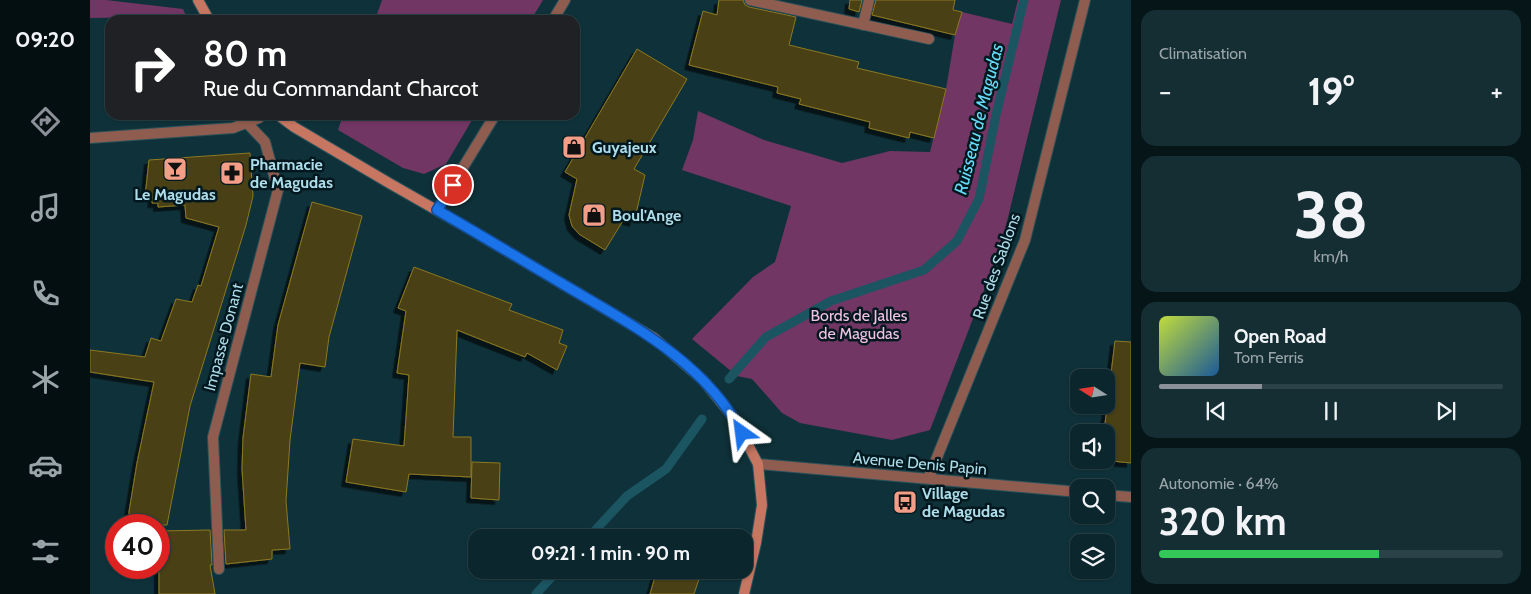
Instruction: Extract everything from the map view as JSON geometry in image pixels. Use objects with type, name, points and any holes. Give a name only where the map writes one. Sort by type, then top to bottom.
[{"type":"street","points":[[198,0],[206,15]]},
{"type":"street","points":[[556,15],[565,0]]},
{"type":"street","points":[[750,0],[929,39]]},
{"type":"street","points":[[863,25],[869,0]]},
{"type":"street","name":"Rue des Sablons","points":[[929,477],[1025,240],[1085,0]]},
{"type":"street","points":[[90,138],[233,128],[254,120]]},
{"type":"street","points":[[285,120],[654,338],[703,380],[734,418],[758,464],[762,505],[756,543],[744,594]]},
{"type":"street","points":[[437,210],[492,120]]},
{"type":"street","name":"Impasse Donant","points":[[219,569],[212,437],[278,190],[265,142],[247,123]]},
{"type":"street","name":"Avenue Denis Papin","points":[[758,464],[929,477],[1070,491]]},
{"type":"street","points":[[1115,496],[1131,498]]},
{"type":"green space","points":[[90,0],[106,0],[183,9],[186,15],[105,15],[105,18],[90,18]]},
{"type":"green space","points":[[382,0],[543,0],[534,15],[377,15]]},
{"type":"green space","name":"Bords de Jalles de Magudas","points":[[1018,0],[1061,0],[1001,246],[930,430],[892,440],[800,423],[782,413],[752,379],[737,376],[692,339],[753,277],[775,262],[791,206],[682,170],[693,140],[698,111],[764,140],[842,163],[890,151],[930,152],[946,89],[955,35],[962,12],[1012,24]]},
{"type":"green space","points":[[341,120],[472,120],[446,164],[424,174],[403,168],[338,130]]},
{"type":"building","points":[[719,0],[743,0],[745,5],[749,7],[796,17],[789,45],[859,62],[857,68],[946,89],[934,138],[910,132],[909,138],[869,128],[870,122],[799,104],[801,99],[777,93],[778,87],[689,65],[703,11],[717,15]]},
{"type":"building","points":[[850,0],[862,0],[859,12],[849,9]]},
{"type":"building","points":[[876,0],[955,0],[953,10],[962,12],[955,35],[872,15]]},
{"type":"building","points":[[637,49],[687,79],[634,169],[645,175],[634,222],[624,219],[605,250],[579,234],[572,226],[569,215],[577,179],[565,172]]},
{"type":"building","points":[[250,153],[253,196],[246,225],[190,406],[169,514],[129,514],[137,463],[154,382],[90,372],[90,350],[145,357],[151,338],[161,341],[176,299],[192,302],[198,285],[201,286],[219,227],[186,218],[185,205],[158,207],[158,203],[152,203],[153,196],[145,197],[149,160]]},
{"type":"building","points":[[312,202],[362,216],[329,337],[325,367],[300,363],[290,440],[286,501],[290,549],[272,550],[272,559],[226,564],[224,530],[246,530],[242,469],[243,438],[251,374],[271,377],[278,325]]},
{"type":"building","points":[[414,267],[512,304],[509,310],[563,330],[559,343],[567,346],[557,370],[527,353],[525,357],[457,330],[453,437],[471,437],[471,477],[409,474],[406,492],[346,482],[353,439],[404,446],[409,375],[397,373],[406,311],[398,308]]},
{"type":"building","points":[[1115,341],[1131,342],[1131,463],[1115,461],[1115,424],[1105,424],[1106,414],[1115,414],[1115,369],[1112,369]]},
{"type":"building","points":[[472,462],[500,463],[499,500],[471,498]]},
{"type":"building","points":[[210,530],[212,565],[210,565],[215,594],[159,594],[159,579],[170,579],[170,531]]},
{"type":"building","points":[[654,579],[699,579],[694,594],[650,594]]},
{"type":"waterway","name":"Ruisseau de Magudas","points":[[729,379],[766,337],[831,301],[924,270],[957,241],[979,199],[996,115],[1024,0]]},
{"type":"waterway","name":"Ruisseau de Magudas","points":[[596,529],[627,496],[666,469],[702,419]]},
{"type":"waterway","name":"Ruisseau de Magudas","points":[[536,594],[550,579]]},
{"type":"place","name":"Guyajeux","points":[[574,147]]},
{"type":"place","name":"Le Magudas","points":[[175,169]]},
{"type":"place","name":"Pharmacie de Magudas","points":[[232,173]]},
{"type":"place","name":"Boul'Ange","points":[[594,215]]},
{"type":"place","name":"Village de Magudas","points":[[905,502]]},
{"type":"route","points":[[453,185],[437,210],[654,338],[703,380],[734,418],[742,433]]}]
